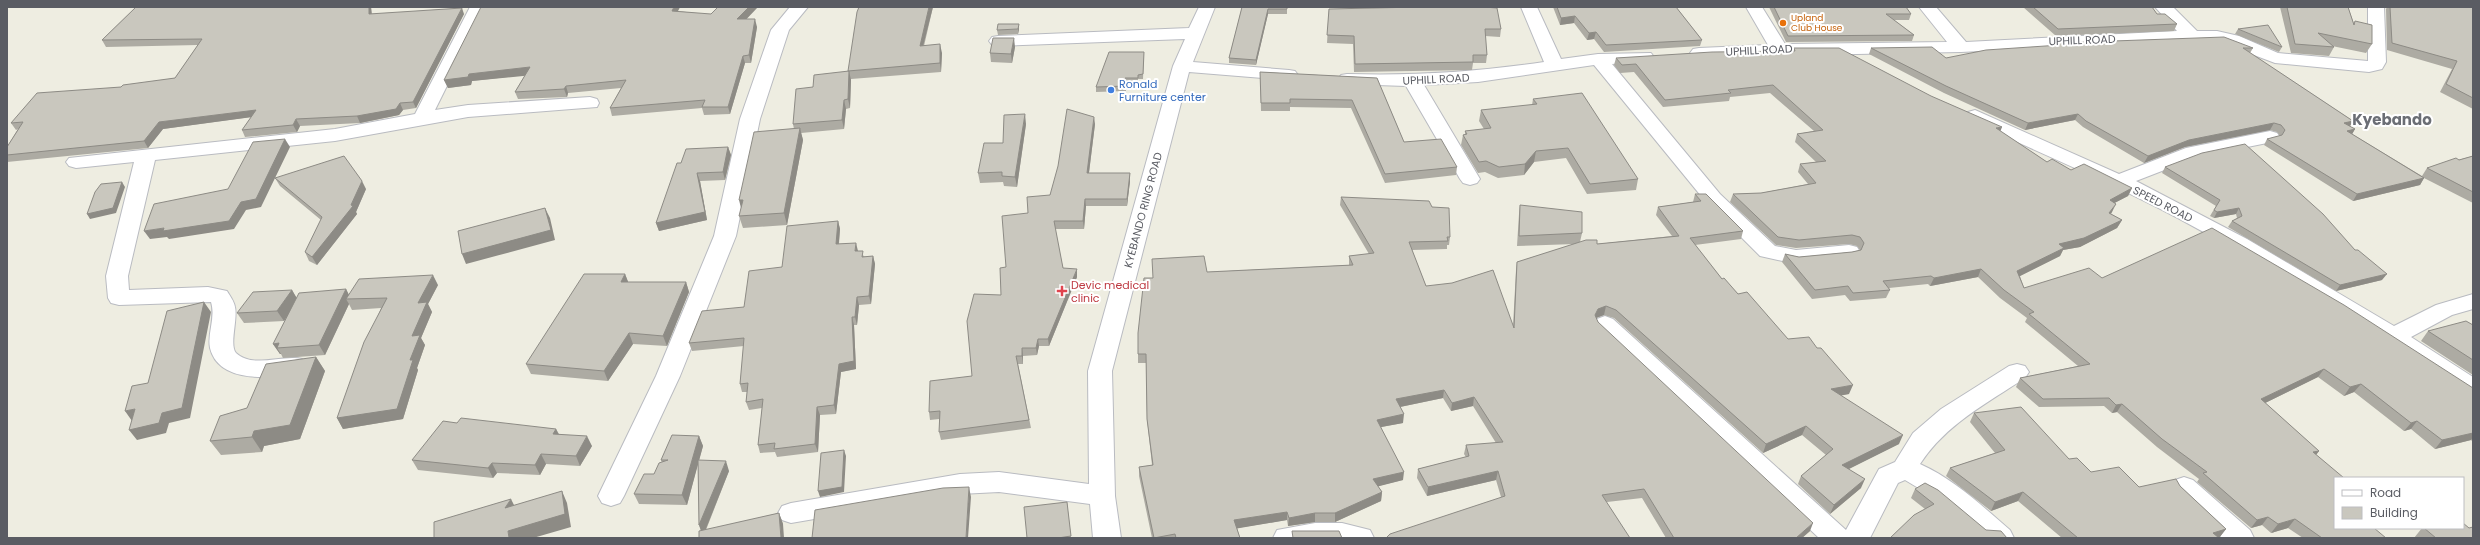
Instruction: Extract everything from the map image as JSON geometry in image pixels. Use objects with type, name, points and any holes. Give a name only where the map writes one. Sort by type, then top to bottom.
[{"type":"street","points":[[422,118],[478,7]]},
{"type":"street","points":[[611,496],[668,376],[725,236],[750,118],[780,30],[788,18],[800,7]]},
{"type":"street","name":"KYEBANDO RING ROAD","points":[[1107,538],[1102,496],[1100,371],[1182,66],[1207,7]]},
{"type":"street","points":[[1530,7],[1555,67]]},
{"type":"street","points":[[1754,7],[1779,49]]},
{"type":"street","points":[[2163,7],[2193,37]]},
{"type":"street","name":"UPHILL ROAD","points":[[1685,54],[1779,49],[1961,47],[2224,37],[2266,55],[2292,60],[2374,66],[2376,65],[2377,59],[2376,7]]},
{"type":"street","points":[[1929,8],[1961,47]]},
{"type":"street","points":[[998,41],[1196,33]]},
{"type":"street","points":[[1838,48],[1878,68]]},
{"type":"street","name":"UPHILL ROAD","points":[[1330,78],[1412,81],[1478,77],[1555,67],[1598,59],[1661,56]]},
{"type":"street","points":[[1598,59],[1713,198],[1768,251],[1796,257],[1848,252]]},
{"type":"street","points":[[1182,66],[1306,76]]},
{"type":"street","points":[[1412,81],[1470,179]]},
{"type":"street","points":[[76,162],[335,135],[422,118],[468,111],[590,103]]},
{"type":"street","name":"SPEED ROAD","points":[[1957,108],[2119,181],[2205,224],[2395,336],[2473,389]]},
{"type":"street","points":[[2119,181],[2193,152],[2270,137]]},
{"type":"street","points":[[146,155],[117,276],[119,298],[122,300],[208,294],[219,296],[223,301],[225,312],[222,349],[231,362],[250,369],[312,364]]},
{"type":"street","points":[[2395,336],[2444,310],[2473,300]]},
{"type":"street","points":[[1604,324],[1837,538]]},
{"type":"street","points":[[1903,470],[1922,440],[1950,415],[2017,372]]},
{"type":"street","points":[[1856,538],[1888,476],[1894,471],[1903,470],[1918,474],[1930,482],[1974,515],[2000,538]]},
{"type":"street","points":[[791,513],[960,484],[999,482],[1047,487],[1102,496]]},
{"type":"street","points":[[2184,487],[2240,538]]},
{"type":"street","points":[[1287,538],[1328,532],[1342,532],[1360,538]]},
{"type":"building","points":[[136,7],[369,7],[369,14],[462,8],[413,102],[400,103],[396,109],[357,116],[296,119],[293,125],[242,130],[256,110],[159,122],[144,141],[7,155],[7,147],[23,122],[11,123],[37,93],[121,87],[123,85],[175,78],[202,39],[102,40]]},
{"type":"building","points":[[481,7],[674,7],[672,11],[711,14],[718,7],[749,7],[737,19],[755,19],[749,55],[743,56],[728,107],[702,107],[705,100],[610,108],[626,80],[566,86],[564,89],[515,92],[530,67],[469,74],[468,77],[444,80]]},
{"type":"building","points":[[859,7],[929,7],[920,46],[940,44],[940,63],[848,71]]},
{"type":"building","points":[[1242,7],[1287,7],[1287,9],[1268,9],[1256,60],[1229,58]]},
{"type":"building","points":[[1418,7],[1497,8],[1501,29],[1485,29],[1487,55],[1473,55],[1473,62],[1355,64],[1354,36],[1327,35],[1329,9]]},
{"type":"building","points":[[1557,7],[1676,7],[1702,40],[1606,45],[1596,32],[1589,33],[1575,16],[1561,18]]},
{"type":"building","points":[[1774,7],[1906,7],[1911,14],[1886,14],[1914,35],[1788,36]]},
{"type":"building","points":[[2033,7],[2152,7],[2157,14],[2165,14],[2177,24],[2058,29]]},
{"type":"building","points":[[2287,7],[2348,7],[2354,25],[2355,21],[2372,25],[2372,44],[2318,33],[2334,47],[2295,44]]},
{"type":"building","points":[[2390,7],[2473,7],[2473,98],[2446,84],[2457,61],[2392,43]]},
{"type":"building","points":[[998,24],[1019,24],[1018,29],[997,30]]},
{"type":"building","points":[[2268,25],[2282,47],[2238,29]]},
{"type":"building","points":[[2224,37],[2253,48],[2243,48],[2353,121],[2344,123],[2355,129],[2347,131],[2424,178],[2357,194],[2267,139],[2282,135],[2285,130],[2281,125],[2274,123],[2189,140],[2148,156],[2086,121],[2078,114],[2028,123],[1946,86],[1871,48],[1932,47],[1946,58],[1986,50],[2060,45],[2058,43]]},
{"type":"building","points":[[993,38],[1014,38],[1011,54],[990,53]]},
{"type":"building","points":[[1794,48],[1839,48],[1931,96],[2002,127],[1996,128],[2047,162],[2052,159],[2071,170],[2084,164],[2132,188],[2110,200],[2116,204],[2109,213],[2122,220],[2084,238],[2059,244],[2064,248],[2017,271],[2024,288],[2089,268],[2102,278],[2212,228],[2344,305],[2473,388],[2473,433],[2442,440],[2417,421],[2411,423],[2361,384],[2350,387],[2324,369],[2261,399],[2319,451],[2313,452],[2343,477],[2334,477],[2334,529],[2375,529],[2386,538],[2322,538],[2295,519],[2278,524],[2268,517],[2257,520],[2203,473],[2207,472],[2162,439],[2122,404],[2116,405],[2109,398],[2043,399],[2020,378],[2090,364],[2029,314],[2034,312],[2004,290],[1981,269],[1934,278],[1931,276],[1883,281],[1890,290],[1853,293],[1848,286],[1815,290],[1785,254],[1799,257],[1861,250],[1864,243],[1860,237],[1852,235],[1799,240],[1778,237],[1733,194],[1761,193],[1816,183],[1800,164],[1826,161],[1797,134],[1823,130],[1773,85],[1728,90],[1731,93],[1665,100],[1636,64],[1622,65],[1616,58],[1712,52],[1795,51]]},
{"type":"building","points":[[1109,52],[1144,52],[1143,74],[1138,75],[1138,78],[1125,78],[1126,86],[1096,87]]},
{"type":"building","points":[[849,71],[848,99],[844,100],[842,120],[793,124],[796,89],[813,87],[814,75]]},
{"type":"building","points":[[1260,72],[1377,78],[1404,142],[1441,139],[1457,167],[1385,174],[1352,100],[1290,99],[1290,103],[1261,103]]},
{"type":"building","points":[[1582,93],[1638,179],[1590,184],[1568,148],[1536,151],[1525,164],[1499,167],[1486,161],[1479,162],[1463,135],[1467,134],[1465,131],[1491,128],[1481,110],[1537,104],[1533,99]]},
{"type":"building","points":[[1067,109],[1094,117],[1087,173],[1130,173],[1127,199],[1085,199],[1083,221],[1054,221],[1063,268],[1077,269],[1048,339],[1038,339],[1036,348],[1022,348],[1022,356],[1016,356],[1029,420],[939,432],[940,411],[929,412],[930,381],[972,376],[967,321],[974,294],[1001,295],[1000,268],[1006,267],[1002,216],[1028,213],[1027,197],[1050,195],[1058,166]]},
{"type":"building","points":[[1025,114],[1015,177],[1002,176],[1002,172],[978,173],[984,143],[1003,143],[1004,115]]},
{"type":"building","points":[[800,128],[784,213],[739,216],[743,200],[739,200],[754,132]]},
{"type":"building","points":[[285,139],[256,199],[241,202],[229,221],[163,231],[164,228],[144,231],[154,204],[228,189],[253,142]]},
{"type":"building","points":[[2245,144],[2323,214],[2355,250],[2358,250],[2387,274],[2340,285],[2232,221],[2242,216],[2239,208],[2217,212],[2214,210],[2220,200],[2165,167],[2202,153]]},
{"type":"building","points":[[728,147],[723,172],[697,173],[705,212],[656,223],[677,163],[681,163],[686,149]]},
{"type":"building","points":[[344,156],[362,181],[351,205],[353,206],[312,257],[305,252],[322,217],[275,178]]},
{"type":"building","points":[[2473,156],[2473,192],[2427,168],[2456,158],[2459,160]]},
{"type":"building","points":[[122,182],[113,208],[87,214],[95,192],[101,184]]},
{"type":"building","points":[[1695,194],[1706,194],[1743,231],[1690,238],[1722,279],[1724,278],[1738,294],[1747,292],[1788,339],[1809,337],[1817,348],[1821,348],[1853,385],[1831,389],[1903,435],[1842,465],[1865,479],[1834,505],[1801,476],[1833,449],[1806,426],[1766,444],[1616,310],[1606,306],[1598,309],[1595,315],[1598,322],[1813,523],[1796,538],[1674,538],[1644,489],[1602,495],[1630,538],[1386,538],[1390,534],[1505,496],[1498,471],[1428,487],[1418,469],[1469,456],[1466,445],[1503,442],[1474,397],[1452,403],[1444,390],[1396,399],[1404,414],[1377,420],[1404,472],[1373,479],[1382,492],[1335,513],[1315,513],[1289,518],[1287,512],[1234,520],[1240,538],[1176,538],[1175,534],[1154,538],[1139,467],[1153,465],[1147,419],[1146,354],[1138,354],[1138,333],[1144,278],[1153,278],[1152,259],[1204,256],[1207,272],[1353,265],[1349,256],[1374,253],[1341,197],[1429,201],[1432,207],[1449,208],[1450,237],[1447,237],[1448,241],[1409,242],[1426,286],[1452,283],[1493,270],[1514,328],[1517,262],[1586,240],[1597,240],[1597,244],[1679,236],[1658,207],[1701,201]]},
{"type":"building","points":[[1520,205],[1582,212],[1582,233],[1519,236]]},
{"type":"building","points":[[545,208],[551,230],[462,254],[458,231]]},
{"type":"building","points":[[838,221],[836,244],[856,243],[855,251],[863,251],[862,257],[873,256],[869,296],[857,297],[855,317],[852,317],[854,361],[839,364],[834,405],[817,407],[815,444],[774,449],[775,443],[758,445],[763,399],[746,402],[748,383],[740,384],[744,338],[689,343],[702,311],[744,307],[749,271],[782,267],[787,226]]},
{"type":"building","points":[[584,274],[625,274],[621,282],[686,282],[663,336],[629,333],[604,371],[526,364]]},
{"type":"building","points":[[433,275],[418,303],[427,302],[412,336],[420,335],[410,360],[413,360],[397,409],[337,418],[364,342],[387,298],[346,299],[359,279]]},
{"type":"building","points":[[346,289],[319,345],[277,348],[279,343],[273,344],[299,293]]},
{"type":"building","points":[[292,290],[277,311],[237,313],[253,292]]},
{"type":"building","points":[[204,302],[182,408],[162,413],[159,423],[129,430],[135,409],[125,411],[132,386],[148,383],[167,311]]},
{"type":"building","points":[[2466,321],[2473,325],[2473,360],[2428,331]]},
{"type":"building","points":[[316,357],[290,425],[254,431],[252,437],[210,441],[220,416],[247,408],[266,364]]},
{"type":"building","points":[[2021,407],[2069,459],[2077,458],[2091,472],[2119,467],[2139,487],[2176,479],[2180,486],[2226,529],[2213,533],[2219,538],[2078,538],[2023,492],[1995,502],[1950,468],[2005,450],[1974,413]]},
{"type":"building","points":[[461,418],[556,429],[553,434],[587,436],[576,456],[541,454],[535,465],[492,463],[488,468],[412,460],[443,421],[457,423]]},
{"type":"building","points":[[672,435],[699,436],[682,495],[634,494],[644,474],[654,474],[659,463],[668,460],[661,460]]},
{"type":"building","points":[[844,450],[842,487],[818,491],[821,453]]},
{"type":"building","points":[[698,460],[726,461],[699,525]]},
{"type":"building","points":[[1925,483],[1938,490],[1986,530],[2001,531],[2007,538],[1890,538],[1914,515],[1934,504],[1915,489]]},
{"type":"building","points":[[969,487],[966,538],[812,538],[815,510],[943,488]]},
{"type":"building","points":[[562,491],[565,514],[508,531],[509,538],[434,538],[434,522],[511,499],[505,508]]},
{"type":"building","points":[[1067,502],[1071,536],[1058,538],[1027,538],[1024,507]]},
{"type":"building","points":[[779,513],[781,538],[699,538],[699,531]]},
{"type":"building","points":[[2464,524],[2469,528],[2473,527],[2473,538],[2436,538],[2425,529],[2464,529]]},
{"type":"building","points":[[1292,531],[1339,531],[1342,538],[1293,538]]},
{"type":"place","name":"Upland Club House","points":[[1783,23]]},
{"type":"place","name":"Ronald Furniture center","points":[[1111,90]]},
{"type":"place","name":"Devic medical clinic","points":[[1062,291]]},
{"type":"district","name":"Kyebando","points":[[2392,119]]}]
